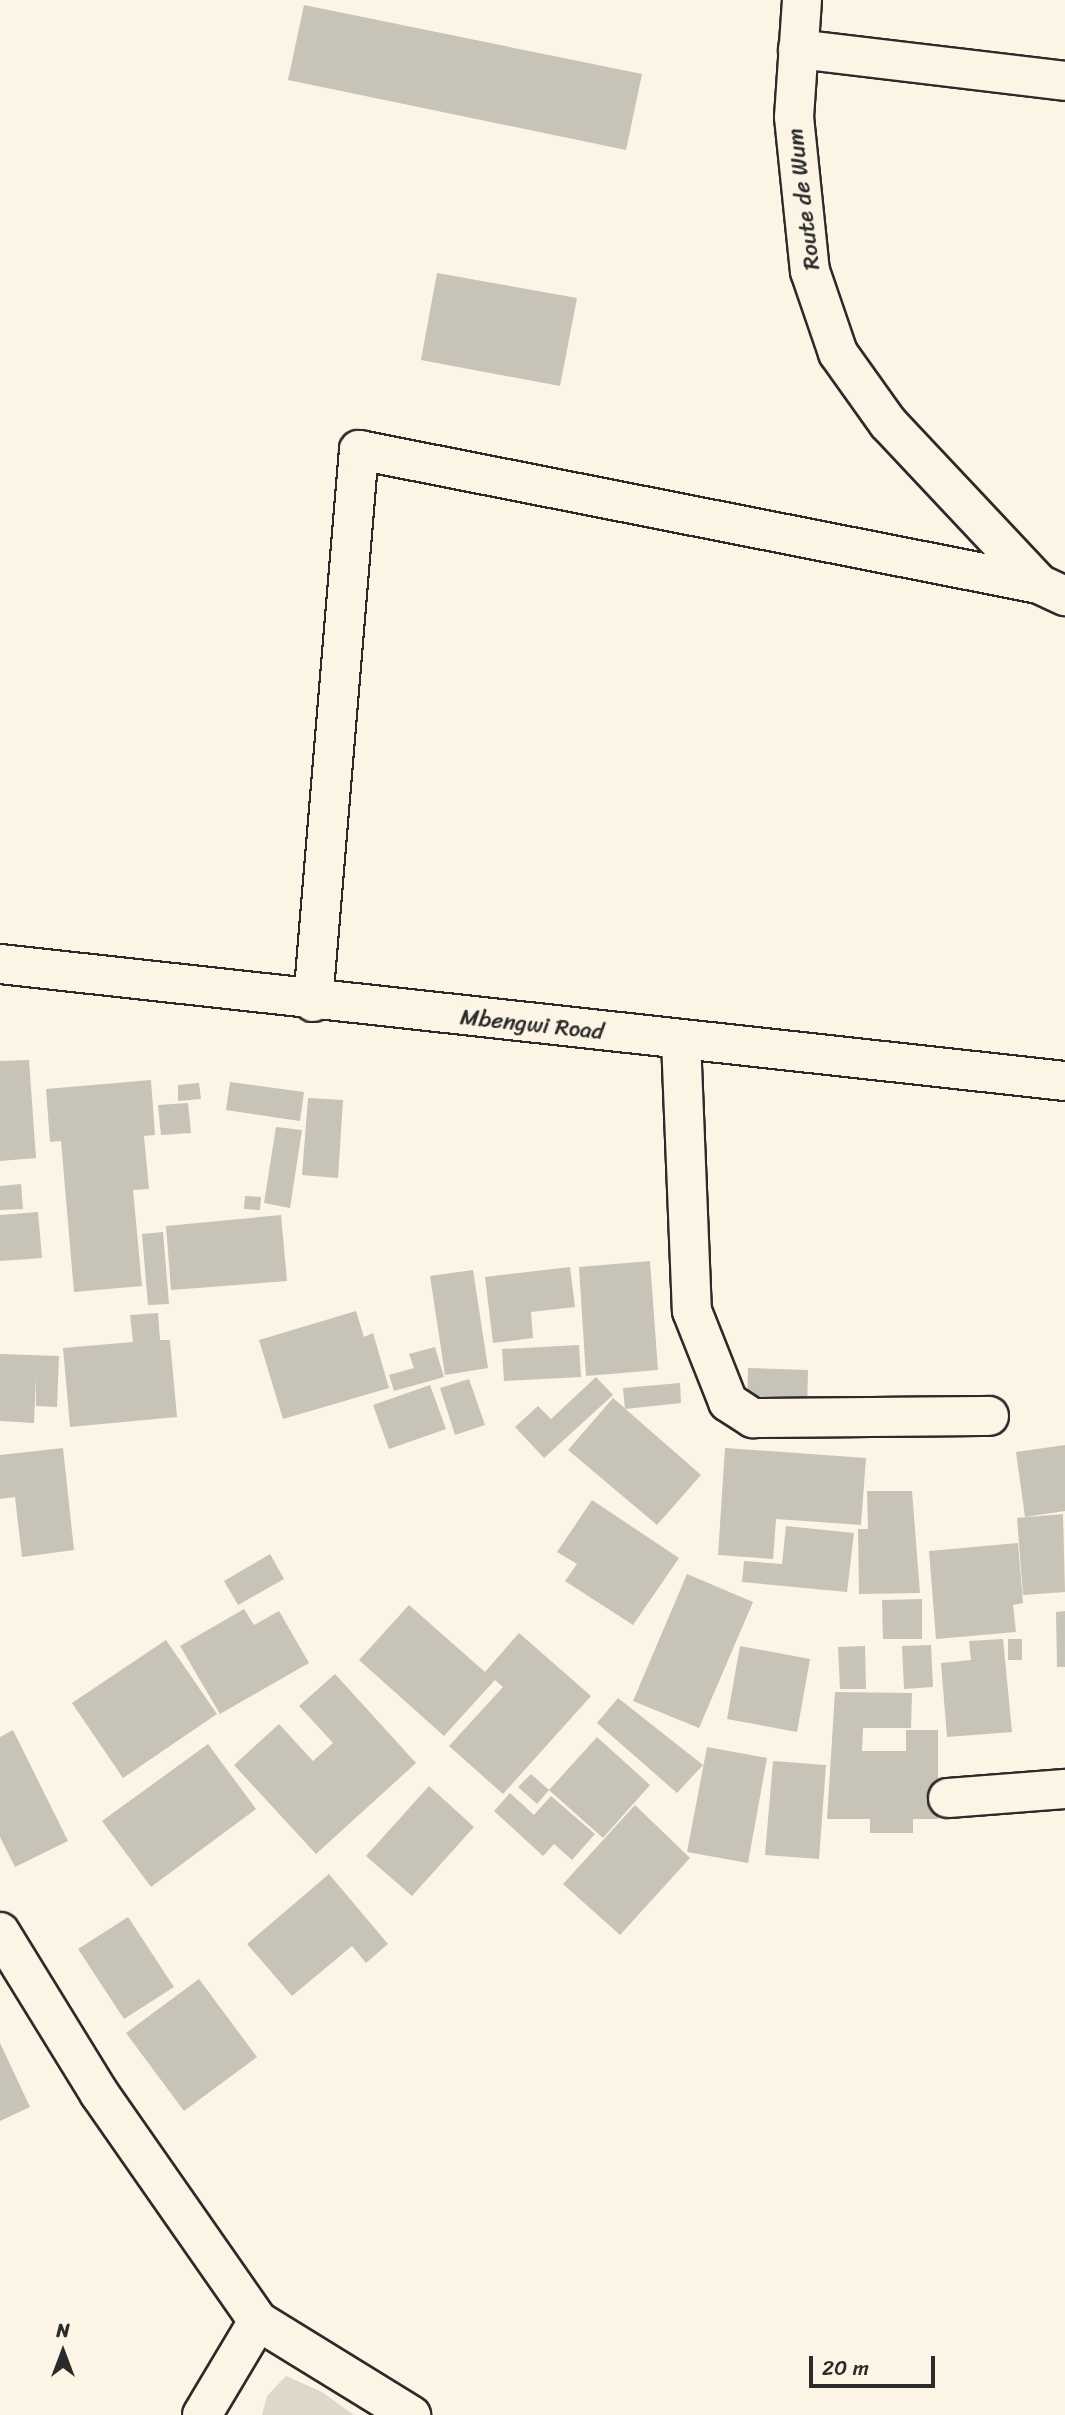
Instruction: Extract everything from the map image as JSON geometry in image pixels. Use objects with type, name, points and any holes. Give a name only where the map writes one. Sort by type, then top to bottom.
[{"type":"main road","name":"Route de Wum","points":[[802,0],[794,117],[810,271],[838,353],[888,423],[1052,590]]},
{"type":"main road","points":[[798,49],[1065,81]]},
{"type":"main road","points":[[313,1002],[359,450],[1052,590]]},
{"type":"main road","name":"Mbengwi Road","points":[[0,964],[313,1002],[1065,1081]]},
{"type":"main road","points":[[681,1040],[692,1311],[728,1402],[753,1418],[989,1416]]},
{"type":"main road","points":[[947,1798],[1065,1789]]},
{"type":"main road","points":[[0,1932],[99,2093],[258,2321],[411,2415]]},
{"type":"main road","points":[[202,2415],[258,2321]]},
{"type":"shaded area","points":[[286,2376],[322,2392],[354,2415],[262,2415],[267,2396]]},
{"type":"building","points":[[304,5],[642,74],[626,150],[288,80]]},
{"type":"building","points":[[437,273],[577,298],[560,386],[421,360]]},
{"type":"building","points":[[29,1060],[36,1158],[0,1161],[0,1061]]},
{"type":"building","points":[[151,1080],[155,1135],[144,1136],[149,1189],[133,1190],[142,1286],[74,1292],[61,1141],[50,1142],[46,1089]]},
{"type":"building","points":[[230,1082],[304,1092],[300,1121],[226,1110]]},
{"type":"building","points":[[199,1083],[201,1099],[178,1101],[178,1085]]},
{"type":"building","points":[[308,1098],[343,1100],[338,1178],[302,1175]]},
{"type":"building","points":[[188,1103],[191,1133],[161,1135],[158,1105]]},
{"type":"building","points":[[276,1127],[302,1130],[290,1208],[264,1203]]},
{"type":"building","points":[[21,1184],[23,1209],[0,1210],[0,1186]]},
{"type":"building","points":[[245,1196],[261,1197],[260,1210],[244,1209]]},
{"type":"building","points":[[38,1212],[42,1258],[0,1261],[0,1215]]},
{"type":"building","points":[[281,1215],[287,1281],[171,1290],[166,1226]]},
{"type":"building","points":[[163,1232],[169,1304],[148,1305],[142,1234]]},
{"type":"building","points":[[650,1261],[658,1370],[586,1376],[579,1267]]},
{"type":"building","points":[[570,1267],[575,1307],[531,1312],[533,1338],[493,1343],[485,1277]]},
{"type":"building","points":[[473,1270],[488,1368],[445,1375],[430,1276]]},
{"type":"building","points":[[356,1311],[364,1337],[373,1333],[389,1388],[283,1419],[259,1340]]},
{"type":"building","points":[[158,1313],[160,1340],[170,1340],[177,1417],[70,1427],[63,1348],[133,1342],[130,1315]]},
{"type":"building","points":[[579,1345],[581,1377],[504,1381],[502,1349]]},
{"type":"building","points":[[435,1347],[444,1377],[394,1391],[389,1375],[414,1368],[409,1354]]},
{"type":"building","points":[[0,1354],[59,1356],[57,1407],[36,1406],[36,1376],[34,1423],[0,1421]]},
{"type":"building","points":[[748,1368],[808,1370],[807,1412],[747,1410]]},
{"type":"building","points":[[596,1377],[613,1395],[544,1458],[515,1427],[538,1406],[551,1419]]},
{"type":"building","points":[[469,1379],[485,1425],[455,1435],[440,1388]]},
{"type":"building","points":[[680,1383],[681,1403],[625,1409],[623,1388]]},
{"type":"building","points":[[430,1385],[446,1429],[389,1449],[373,1405]]},
{"type":"building","points":[[613,1398],[701,1475],[657,1525],[568,1450]]},
{"type":"building","points":[[1065,1445],[1065,1511],[1025,1517],[1016,1452]]},
{"type":"building","points":[[63,1448],[74,1550],[22,1557],[15,1497],[0,1499],[0,1455]]},
{"type":"building","points":[[725,1448],[866,1458],[861,1525],[776,1519],[773,1559],[718,1555]]},
{"type":"building","points":[[867,1491],[912,1491],[920,1593],[859,1594],[858,1529],[868,1529]]},
{"type":"building","points":[[592,1500],[679,1558],[633,1625],[565,1581],[577,1564],[557,1552]]},
{"type":"building","points":[[1063,1514],[1065,1592],[1023,1595],[1017,1518]]},
{"type":"building","points":[[786,1526],[854,1533],[847,1592],[742,1582],[744,1561],[782,1564]]},
{"type":"building","points":[[1018,1543],[1023,1603],[1013,1605],[1016,1632],[936,1639],[929,1551]]},
{"type":"building","points":[[270,1554],[284,1579],[238,1605],[224,1581]]},
{"type":"building","points":[[687,1574],[753,1602],[699,1728],[633,1701]]},
{"type":"building","points":[[922,1599],[922,1639],[883,1639],[882,1600]]},
{"type":"building","points":[[409,1605],[485,1672],[519,1633],[591,1696],[503,1794],[449,1746],[503,1687],[495,1680],[444,1736],[359,1660]]},
{"type":"building","points":[[244,1609],[254,1625],[279,1611],[309,1663],[220,1714],[180,1646]]},
{"type":"building","points":[[1065,1611],[1065,1667],[1057,1667],[1056,1612]]},
{"type":"building","points":[[1003,1639],[1012,1732],[947,1737],[941,1663],[971,1660],[969,1641]]},
{"type":"building","points":[[1008,1639],[1022,1639],[1022,1660],[1008,1660]]},
{"type":"building","points":[[166,1640],[217,1714],[123,1778],[72,1703]]},
{"type":"building","points":[[931,1645],[933,1687],[904,1689],[902,1646]]},
{"type":"building","points":[[740,1646],[810,1659],[797,1732],[727,1719]]},
{"type":"building","points":[[865,1646],[866,1689],[840,1689],[838,1647]]},
{"type":"building","points":[[335,1674],[416,1763],[316,1854],[234,1765],[279,1724],[313,1761],[333,1743],[299,1706]]},
{"type":"building","points":[[835,1692],[912,1693],[911,1728],[863,1728],[862,1751],[906,1751],[906,1730],[938,1730],[938,1819],[913,1819],[913,1833],[870,1833],[870,1819],[827,1819]]},
{"type":"building","points":[[618,1698],[703,1765],[677,1793],[597,1723]]},
{"type":"building","points":[[13,1730],[68,1841],[15,1867],[0,1837],[0,1737]]},
{"type":"building","points":[[597,1737],[650,1785],[603,1838],[549,1790]]},
{"type":"building","points":[[208,1744],[256,1809],[151,1887],[102,1821]]},
{"type":"building","points":[[707,1747],[767,1758],[748,1863],[687,1852]]},
{"type":"building","points":[[773,1761],[826,1765],[819,1859],[765,1855]]},
{"type":"building","points":[[531,1774],[549,1790],[537,1804],[518,1787]]},
{"type":"building","points":[[429,1786],[474,1827],[412,1896],[366,1856]]},
{"type":"building","points":[[510,1793],[534,1815],[551,1796],[595,1834],[572,1860],[554,1844],[543,1856],[494,1811]]},
{"type":"building","points":[[635,1805],[690,1858],[620,1935],[563,1884]]},
{"type":"building","points":[[329,1874],[388,1944],[366,1963],[352,1946],[292,1996],[247,1944]]},
{"type":"building","points":[[128,1917],[174,1987],[124,2019],[78,1949]]},
{"type":"building","points":[[199,1979],[257,2057],[184,2111],[126,2033]]},
{"type":"building","points":[[0,2043],[30,2107],[0,2121]]}]
